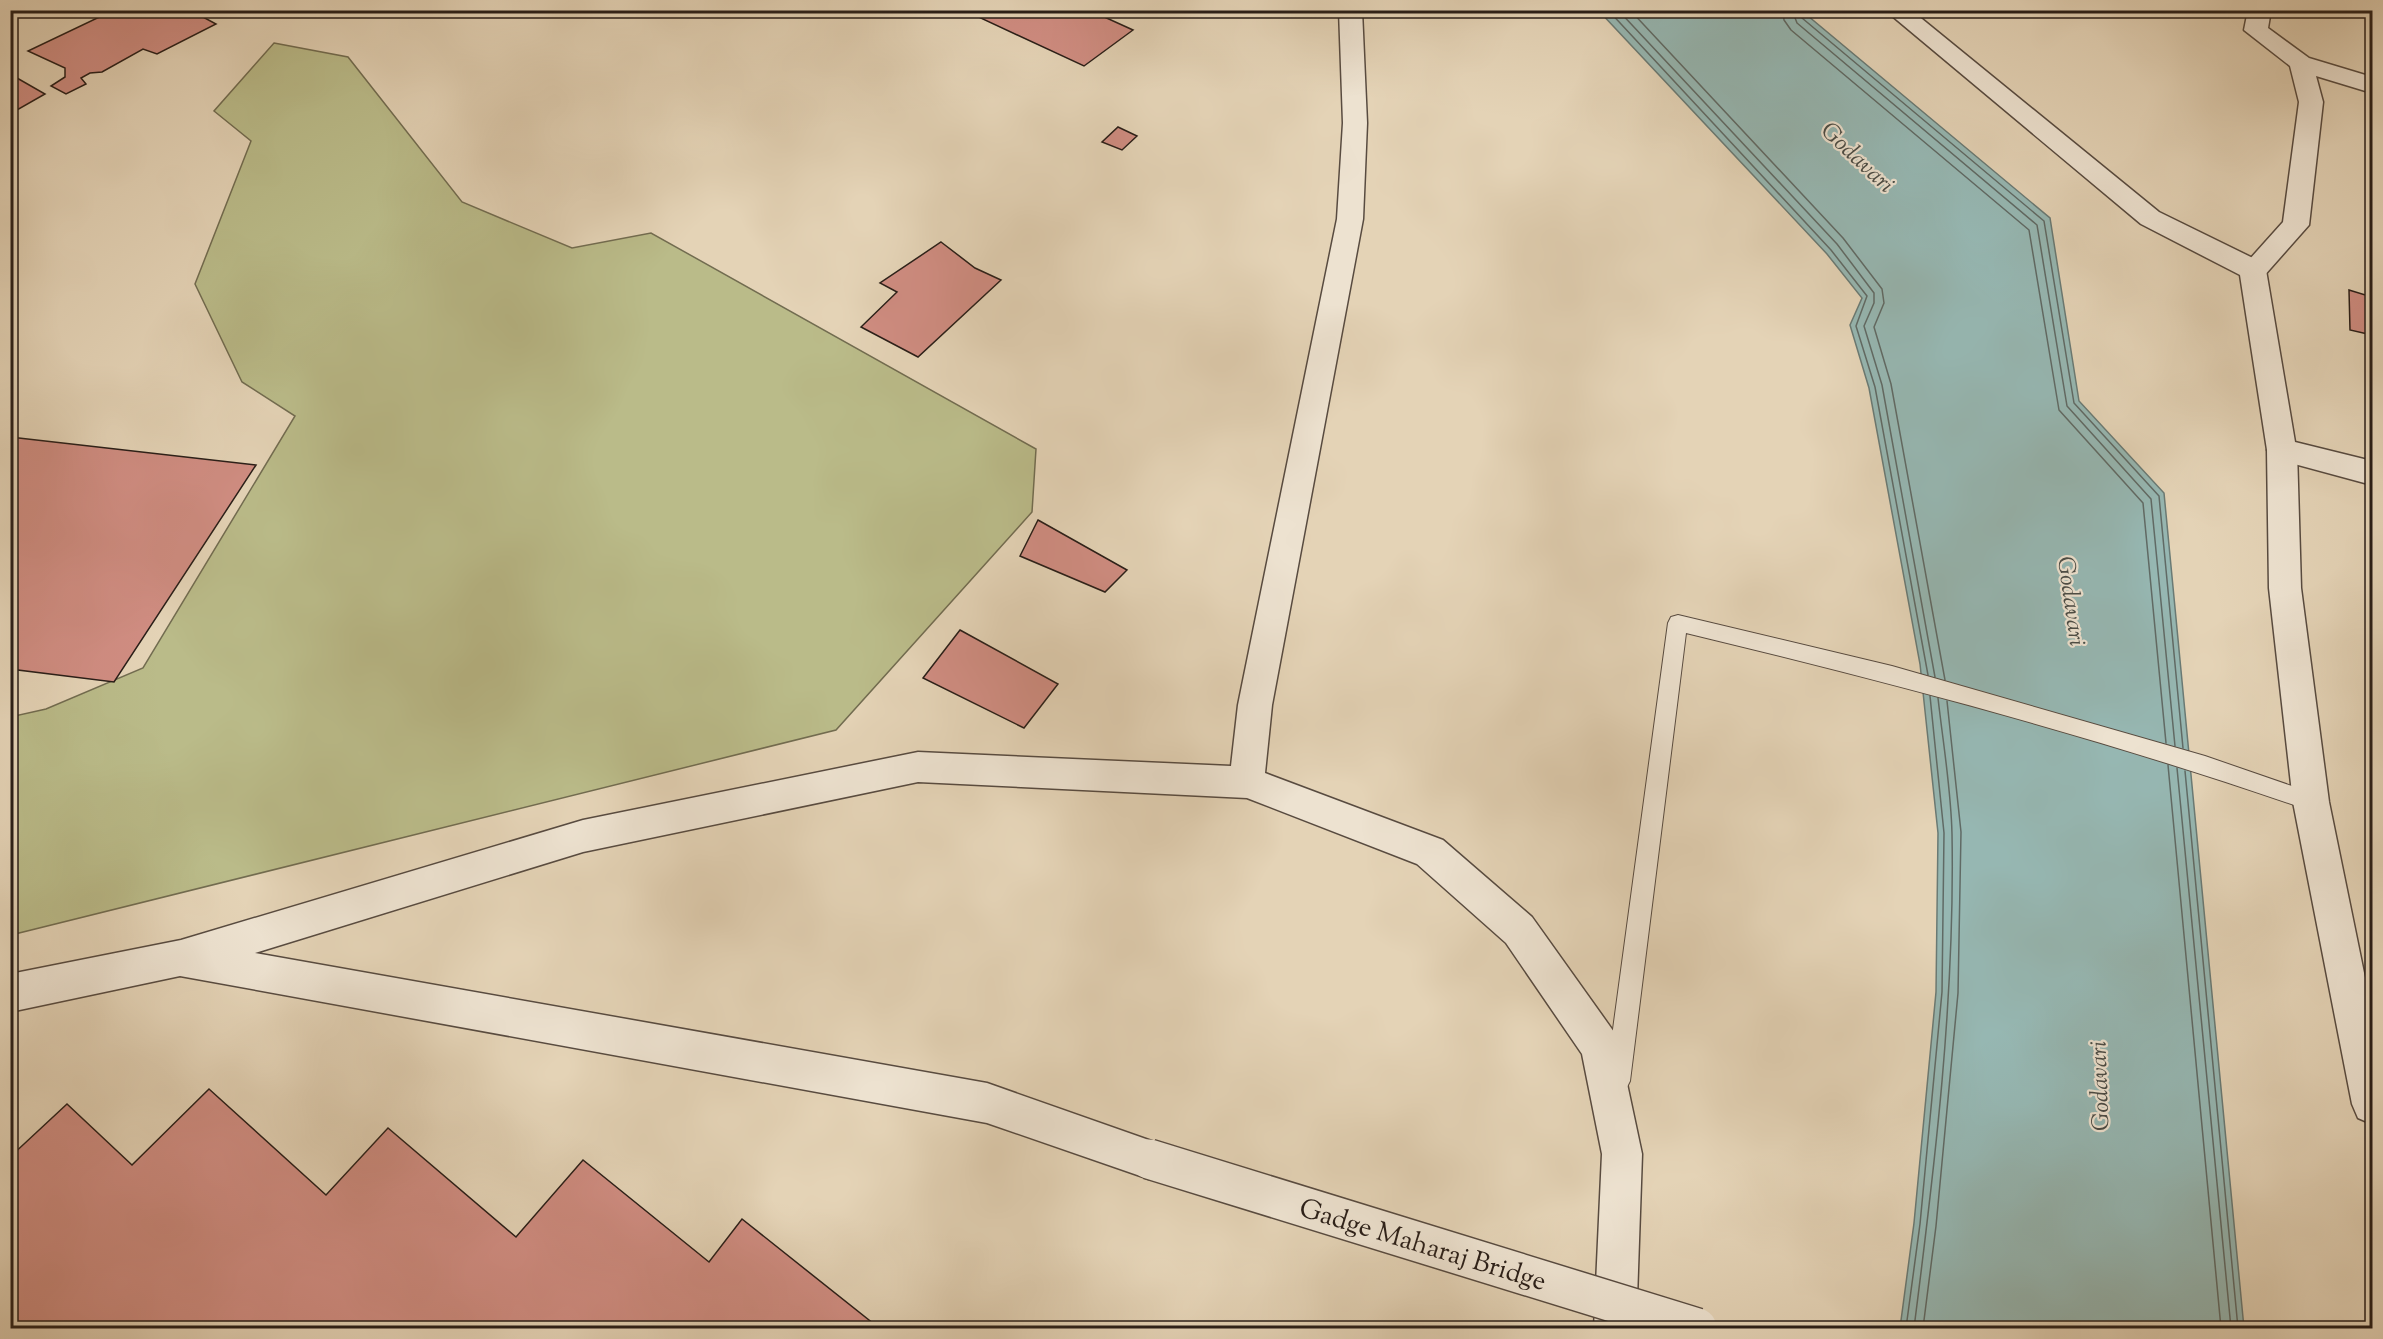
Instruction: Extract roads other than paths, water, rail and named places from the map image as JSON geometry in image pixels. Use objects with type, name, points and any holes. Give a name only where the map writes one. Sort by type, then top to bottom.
[{"type":"street","points":[[1247,782],[1255,705],[1350,219],[1355,123],[1350,10]]},
{"type":"street","points":[[1896,10],[2150,218],[2253,270]]},
{"type":"street","points":[[2260,10],[2256,30],[2301,63],[2373,85]]},
{"type":"street","points":[[2253,270],[2296,225],[2311,102],[2301,63]]},
{"type":"street","points":[[2253,270],[2282,450],[2285,588],[2311,802],[2373,1104]]},
{"type":"street","points":[[2282,450],[2373,473]]},
{"type":"street","points":[[10,993],[180,958],[583,836],[918,766],[1247,782],[1430,852],[1519,930],[1600,1046],[1622,1154],[1615,1329]]},
{"type":"street","name":"Gadge Maharaj Bridge","points":[[180,958],[987,1103],[1149,1159],[1697,1329]]},
{"type":"lane","points":[[1613,1113],[1678,623],[1892,674],[2205,765],[2311,802]]},
{"type":"water","name":"Godavari","points":[[1599,11],[1802,11],[2050,218],[2079,401],[2164,493],[2244,1328],[1900,1328],[1914,1223],[1936,992],[1938,833],[1920,664],[1869,388],[1850,325],[1862,298],[1827,254]]}]
